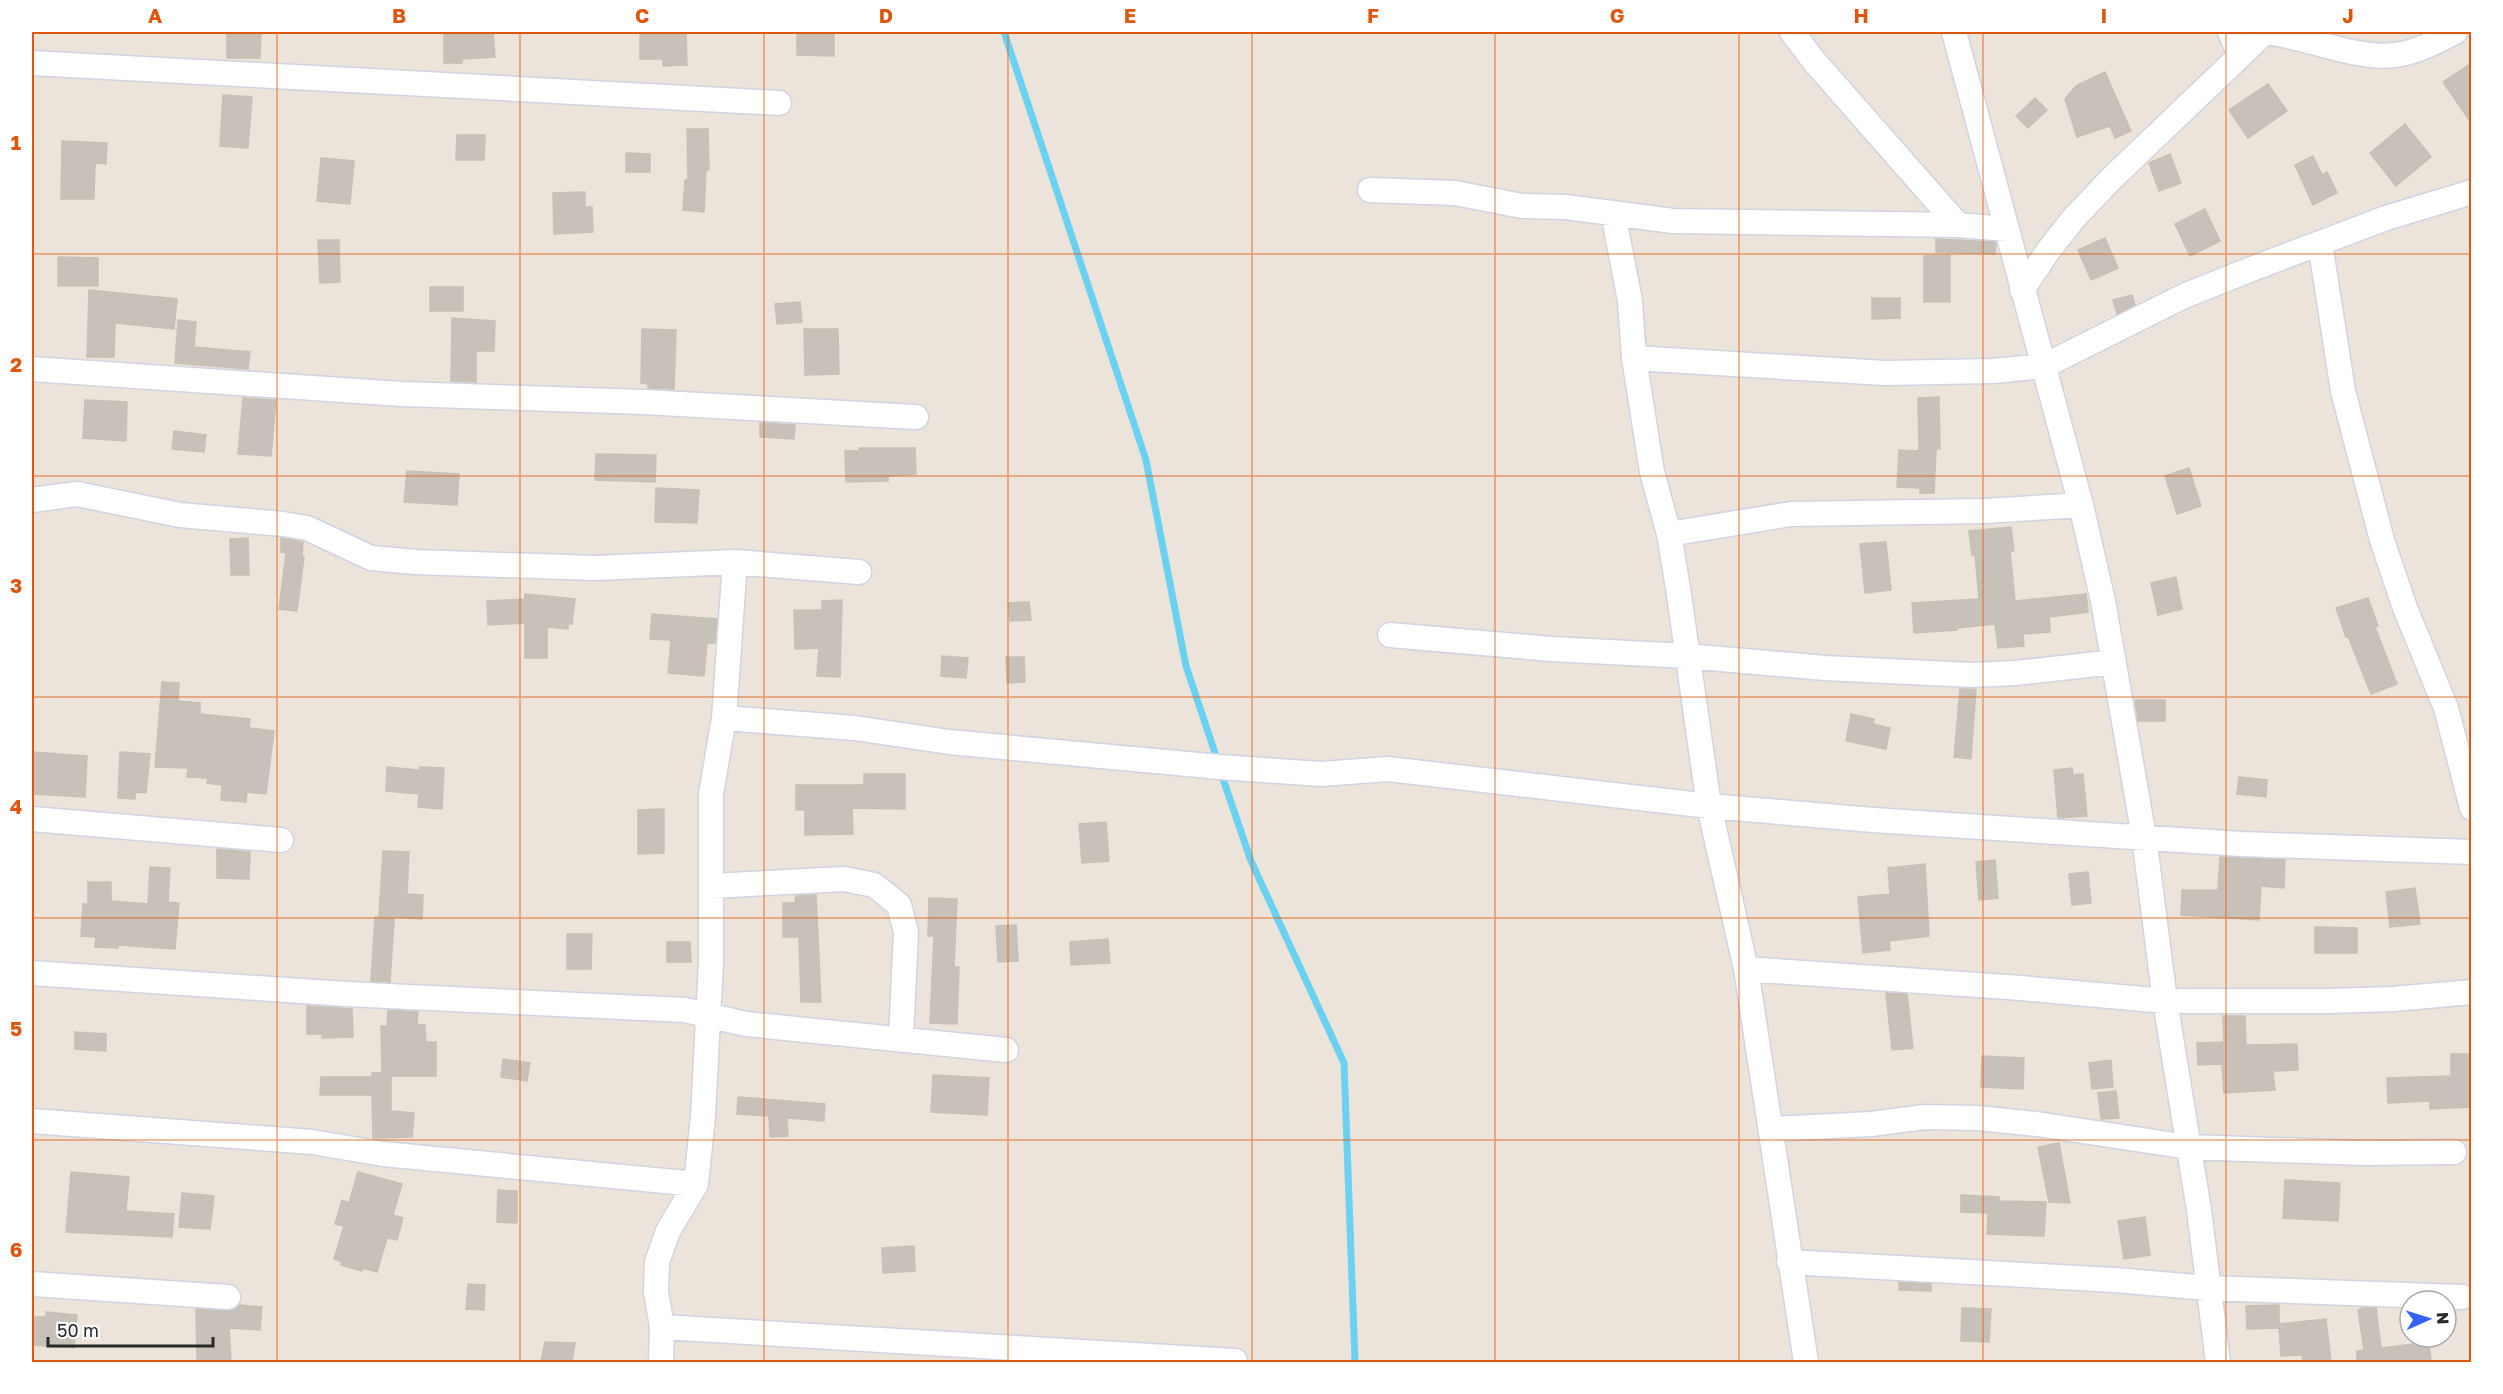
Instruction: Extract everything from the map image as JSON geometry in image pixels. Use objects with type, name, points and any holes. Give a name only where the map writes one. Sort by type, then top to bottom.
[{"type":"street","points":[[1792,32],[1836,87],[1958,225]]},
{"type":"street","points":[[1954,32],[2081,505],[2114,662],[2144,837],[2165,1001],[2199,1210],[2218,1362]]},
{"type":"street","points":[[2230,32],[2240,55]]},
{"type":"street","points":[[2022,290],[2074,218],[2265,32],[2286,34],[2370,54],[2393,56],[2416,50],[2455,32]]},
{"type":"street","points":[[32,63],[779,103]]},
{"type":"street","points":[[1370,190],[1455,193],[1522,206],[1566,207],[1673,221],[1958,225],[2007,229]]},
{"type":"street","points":[[1635,358],[1885,373],[1993,372],[2044,366],[2184,296],[2386,218],[2472,192]]},
{"type":"street","points":[[1613,213],[1630,302],[1635,358],[1652,472],[1669,534],[1709,806],[1746,969],[1806,1362]]},
{"type":"street","points":[[2320,243],[2343,391],[2355,440],[2382,540],[2405,608],[2446,708],[2472,808]]},
{"type":"street","points":[[32,369],[401,394],[644,402],[916,417]]},
{"type":"street","points":[[32,500],[77,494],[180,515],[284,524],[307,528],[371,558],[415,562],[596,568],[735,562],[859,572]]},
{"type":"street","points":[[1669,534],[1791,514],[1984,511],[2081,505]]},
{"type":"street","points":[[662,1362],[662,1327],[656,1292],[657,1262],[668,1231],[696,1184],[703,1116],[708,1015],[711,794],[724,718],[735,562]]},
{"type":"street","points":[[1390,635],[1824,668],[1972,675],[2016,673],[2114,662]]},
{"type":"street","points":[[724,718],[855,728],[949,742],[1220,768],[1321,774],[1389,769],[1709,806],[2008,830],[2315,847],[2472,852]]},
{"type":"street","points":[[32,819],[281,840]]},
{"type":"street","points":[[711,886],[844,879],[874,885],[899,905],[906,932],[901,1038]]},
{"type":"street","points":[[1746,969],[2021,988],[2165,1001],[2340,1001],[2472,992]]},
{"type":"street","points":[[32,973],[346,994],[389,994],[685,1010],[746,1024],[1006,1050]]},
{"type":"street","points":[[1771,1129],[1871,1124],[1925,1117],[1978,1118],[2037,1124],[2188,1147],[2365,1153],[2454,1152]]},
{"type":"street","points":[[32,1121],[312,1142],[382,1154],[696,1184]]},
{"type":"street","points":[[1789,1262],[2103,1279],[2208,1288],[2462,1297]]},
{"type":"street","points":[[32,1284],[228,1297]]},
{"type":"street","points":[[662,1327],[1235,1361]]},
{"type":"building","points":[[227,32],[261,32],[260,58],[227,58]]},
{"type":"building","points":[[444,32],[493,32],[495,57],[462,59],[462,63],[444,63]]},
{"type":"building","points":[[640,32],[686,32],[687,65],[663,66],[663,59],[640,59]]},
{"type":"building","points":[[797,32],[834,32],[834,56],[797,55]]},
{"type":"building","points":[[2472,63],[2472,124],[2443,82]]},
{"type":"building","points":[[2105,72],[2131,131],[2115,138],[2110,126],[2077,137],[2065,99],[2077,85]]},
{"type":"building","points":[[2268,84],[2287,111],[2248,138],[2229,110]]},
{"type":"building","points":[[223,95],[252,97],[248,148],[220,146]]},
{"type":"building","points":[[2035,98],[2047,110],[2028,128],[2016,116]]},
{"type":"building","points":[[2405,124],[2431,157],[2396,186],[2370,153]]},
{"type":"building","points":[[687,129],[708,129],[709,170],[706,170],[704,212],[683,210],[685,180],[688,180]]},
{"type":"building","points":[[457,135],[485,135],[484,160],[456,160]]},
{"type":"building","points":[[62,141],[107,143],[106,164],[95,163],[94,199],[61,199]]},
{"type":"building","points":[[626,153],[650,154],[650,172],[626,172]]},
{"type":"building","points":[[2170,154],[2181,183],[2159,191],[2149,163]]},
{"type":"building","points":[[2313,156],[2322,175],[2327,172],[2337,193],[2313,205],[2295,165]]},
{"type":"building","points":[[321,158],[354,161],[350,204],[317,201]]},
{"type":"building","points":[[585,192],[585,207],[592,207],[593,232],[554,234],[553,193]]},
{"type":"building","points":[[2205,209],[2220,241],[2190,256],[2175,224]]},
{"type":"building","points":[[2105,238],[2118,268],[2091,280],[2078,250]]},
{"type":"building","points":[[1936,239],[1996,242],[1995,254],[1936,252]]},
{"type":"building","points":[[318,240],[339,240],[340,282],[320,283]]},
{"type":"building","points":[[1950,255],[1950,302],[1924,302],[1924,256]]},
{"type":"building","points":[[58,257],[98,258],[98,286],[58,286]]},
{"type":"building","points":[[430,287],[463,287],[463,311],[430,311]]},
{"type":"building","points":[[89,290],[177,299],[174,329],[115,323],[114,357],[87,357]]},
{"type":"building","points":[[2132,295],[2135,305],[2117,314],[2113,300]]},
{"type":"building","points":[[1872,298],[1900,298],[1900,318],[1872,319]]},
{"type":"building","points":[[800,302],[802,322],[777,324],[775,304]]},
{"type":"building","points":[[452,318],[495,321],[494,351],[476,351],[476,382],[451,381]]},
{"type":"building","points":[[178,320],[196,322],[194,347],[250,352],[248,369],[175,363]]},
{"type":"building","points":[[642,329],[676,330],[674,389],[648,388],[648,384],[641,383]]},
{"type":"building","points":[[804,329],[838,329],[839,374],[805,375]]},
{"type":"building","points":[[1939,397],[1940,449],[1936,449],[1934,493],[1920,493],[1920,488],[1897,487],[1899,450],[1919,451],[1918,398]]},
{"type":"building","points":[[243,398],[276,400],[271,456],[238,454]]},
{"type":"building","points":[[85,400],[127,402],[126,441],[83,438]]},
{"type":"building","points":[[760,423],[795,425],[794,439],[760,437]]},
{"type":"building","points":[[174,431],[206,435],[204,452],[172,449]]},
{"type":"building","points":[[859,448],[915,448],[916,474],[888,476],[888,481],[846,482],[845,451],[859,451]]},
{"type":"building","points":[[596,454],[656,455],[655,482],[595,480]]},
{"type":"building","points":[[2189,468],[2201,506],[2177,514],[2165,476]]},
{"type":"building","points":[[407,471],[459,474],[457,505],[404,502]]},
{"type":"building","points":[[656,488],[699,490],[697,523],[655,522]]},
{"type":"building","points":[[2011,527],[2014,551],[2010,551],[2015,601],[2086,594],[2088,612],[2049,617],[2050,632],[2023,634],[2024,646],[1998,648],[1995,624],[1914,633],[1912,603],[1979,599],[1975,555],[1972,555],[1969,531]]},
{"type":"building","points":[[248,538],[249,575],[231,575],[230,539]]},
{"type":"building","points":[[281,538],[303,542],[302,557],[304,557],[297,611],[279,609],[286,553],[281,552]]},
{"type":"building","points":[[1886,542],[1891,590],[1865,593],[1860,544]]},
{"type":"building","points":[[2176,577],[2182,609],[2158,615],[2151,583]]},
{"type":"building","points":[[525,594],[575,599],[572,624],[568,624],[568,629],[547,627],[547,658],[525,658],[525,623],[488,625],[487,601],[525,599]]},
{"type":"building","points":[[2368,598],[2378,626],[2375,627],[2397,684],[2371,694],[2336,608]]},
{"type":"building","points":[[842,600],[840,677],[817,676],[819,648],[795,649],[794,610],[822,610],[822,601]]},
{"type":"building","points":[[1029,602],[1031,620],[1010,621],[1008,603]]},
{"type":"building","points":[[652,614],[717,619],[715,643],[707,643],[704,676],[668,673],[671,640],[650,639]]},
{"type":"building","points":[[942,656],[968,658],[966,678],[941,676]]},
{"type":"building","points":[[1006,657],[1024,657],[1025,682],[1007,683]]},
{"type":"building","points":[[162,682],[179,683],[178,701],[200,703],[200,714],[250,719],[249,728],[274,731],[266,794],[247,792],[246,802],[221,800],[222,785],[207,783],[208,778],[187,777],[188,768],[155,767]]},
{"type":"building","points":[[1960,689],[1976,689],[1971,759],[1954,757]]},
{"type":"building","points":[[2135,700],[2165,700],[2165,721],[2138,721]]},
{"type":"building","points":[[1851,714],[1874,719],[1873,724],[1890,728],[1886,749],[1846,741]]},
{"type":"building","points":[[32,752],[87,756],[85,797],[32,794]]},
{"type":"building","points":[[120,752],[150,754],[146,793],[135,792],[135,799],[118,798]]},
{"type":"building","points":[[387,767],[419,770],[420,767],[444,768],[442,809],[418,807],[419,794],[386,791]]},
{"type":"building","points":[[2072,768],[2073,775],[2083,774],[2087,816],[2058,818],[2054,770]]},
{"type":"building","points":[[864,774],[905,774],[905,809],[852,808],[853,834],[805,835],[805,810],[796,810],[796,785],[864,785]]},
{"type":"building","points":[[2239,777],[2267,780],[2266,797],[2237,794]]},
{"type":"building","points":[[664,809],[664,853],[638,854],[638,810]]},
{"type":"building","points":[[1106,822],[1109,861],[1082,863],[1079,824]]},
{"type":"building","points":[[217,849],[250,852],[249,879],[217,878]]},
{"type":"building","points":[[383,851],[409,852],[407,894],[423,895],[422,919],[379,916]]},
{"type":"building","points":[[2220,857],[2285,860],[2284,888],[2261,886],[2259,920],[2181,915],[2182,890],[2218,890]]},
{"type":"building","points":[[1995,860],[1998,898],[1979,900],[1976,862]]},
{"type":"building","points":[[1925,864],[1929,936],[1889,941],[1890,950],[1863,953],[1858,897],[1890,894],[1888,868]]},
{"type":"building","points":[[150,867],[170,868],[168,902],[179,903],[175,949],[118,945],[118,948],[95,947],[96,937],[81,936],[83,904],[88,904],[88,882],[111,882],[111,901],[148,904]]},
{"type":"building","points":[[2088,872],[2091,903],[2072,905],[2069,874]]},
{"type":"building","points":[[2415,888],[2420,924],[2390,927],[2386,892]]},
{"type":"building","points":[[816,895],[821,1002],[801,1002],[799,937],[783,937],[783,903],[795,903],[796,896]]},
{"type":"building","points":[[929,898],[957,899],[954,967],[959,967],[957,1024],[930,1023],[934,936],[928,936]]},
{"type":"building","points":[[375,917],[394,919],[390,982],[371,981]]},
{"type":"building","points":[[1016,925],[1018,961],[998,962],[996,926]]},
{"type":"building","points":[[2315,927],[2357,928],[2357,953],[2315,953]]},
{"type":"building","points":[[567,934],[592,934],[591,969],[567,969]]},
{"type":"building","points":[[1108,939],[1110,963],[1071,965],[1070,942]]},
{"type":"building","points":[[667,942],[690,942],[691,962],[667,962]]},
{"type":"building","points":[[1886,993],[1907,994],[1913,1048],[1892,1050]]},
{"type":"building","points":[[307,1006],[352,1009],[353,1037],[322,1038],[322,1034],[307,1034]]},
{"type":"building","points":[[388,1010],[418,1012],[417,1025],[425,1025],[426,1042],[436,1042],[436,1076],[391,1076],[391,1111],[414,1113],[412,1137],[373,1138],[372,1095],[320,1095],[321,1077],[372,1077],[372,1073],[382,1073],[381,1026],[387,1026]]},
{"type":"building","points":[[2223,1016],[2245,1016],[2246,1045],[2297,1044],[2298,1070],[2273,1071],[2275,1090],[2224,1093],[2222,1064],[2198,1065],[2197,1043],[2224,1042]]},
{"type":"building","points":[[75,1032],[106,1034],[106,1051],[75,1049]]},
{"type":"building","points":[[2451,1054],[2472,1054],[2472,1107],[2430,1109],[2430,1101],[2388,1103],[2387,1078],[2451,1076]]},
{"type":"building","points":[[1982,1056],[2024,1058],[2023,1089],[1981,1087]]},
{"type":"building","points":[[503,1059],[530,1063],[527,1081],[501,1077]]},
{"type":"building","points":[[2111,1060],[2113,1087],[2092,1089],[2089,1063]]},
{"type":"building","points":[[933,1075],[989,1078],[987,1115],[931,1112]]},
{"type":"building","points":[[2116,1091],[2119,1118],[2101,1119],[2098,1093]]},
{"type":"building","points":[[738,1097],[825,1104],[824,1121],[787,1118],[788,1136],[770,1137],[769,1116],[737,1114]]},
{"type":"building","points":[[2059,1143],[2070,1203],[2049,1202],[2038,1147]]},
{"type":"building","points":[[71,1172],[129,1177],[126,1211],[174,1214],[172,1237],[66,1232]]},
{"type":"building","points":[[358,1172],[402,1184],[393,1215],[403,1218],[397,1240],[387,1238],[377,1272],[363,1268],[362,1271],[341,1265],[342,1262],[334,1259],[344,1226],[335,1224],[342,1200],[349,1203]]},
{"type":"building","points":[[2285,1180],[2340,1183],[2338,1221],[2283,1218]]},
{"type":"building","points":[[498,1190],[517,1191],[517,1223],[497,1222]]},
{"type":"building","points":[[182,1193],[214,1196],[210,1229],[179,1227]]},
{"type":"building","points":[[1961,1195],[1999,1197],[1999,1201],[2046,1202],[2044,1236],[1987,1234],[1988,1213],[1961,1212]]},
{"type":"building","points":[[2145,1217],[2150,1255],[2124,1259],[2118,1221]]},
{"type":"building","points":[[914,1246],[915,1271],[883,1273],[882,1248]]},
{"type":"building","points":[[1899,1282],[1931,1284],[1931,1291],[1899,1290]]},
{"type":"building","points":[[468,1284],[485,1285],[484,1310],[466,1309]]},
{"type":"building","points":[[240,1305],[262,1307],[260,1330],[229,1328],[231,1362],[197,1362],[196,1309],[228,1311]]},
{"type":"building","points":[[2279,1305],[2279,1324],[2326,1319],[2331,1362],[2303,1362],[2302,1355],[2281,1356],[2279,1328],[2247,1329],[2246,1306]]},
{"type":"building","points":[[1962,1308],[1991,1309],[1989,1342],[1961,1341]]},
{"type":"building","points":[[2376,1308],[2381,1348],[2398,1346],[2398,1349],[2430,1349],[2431,1362],[2357,1362],[2357,1351],[2364,1350],[2358,1310]]},
{"type":"building","points":[[46,1312],[77,1315],[74,1348],[32,1345],[32,1317],[46,1317]]},
{"type":"building","points":[[545,1342],[575,1343],[572,1362],[541,1362]]},
{"type":"waterway","points":[[1004,32],[1146,460],[1186,666],[1218,762]]},
{"type":"waterway","points":[[1221,773],[1251,861],[1344,1063],[1355,1362]]}]
